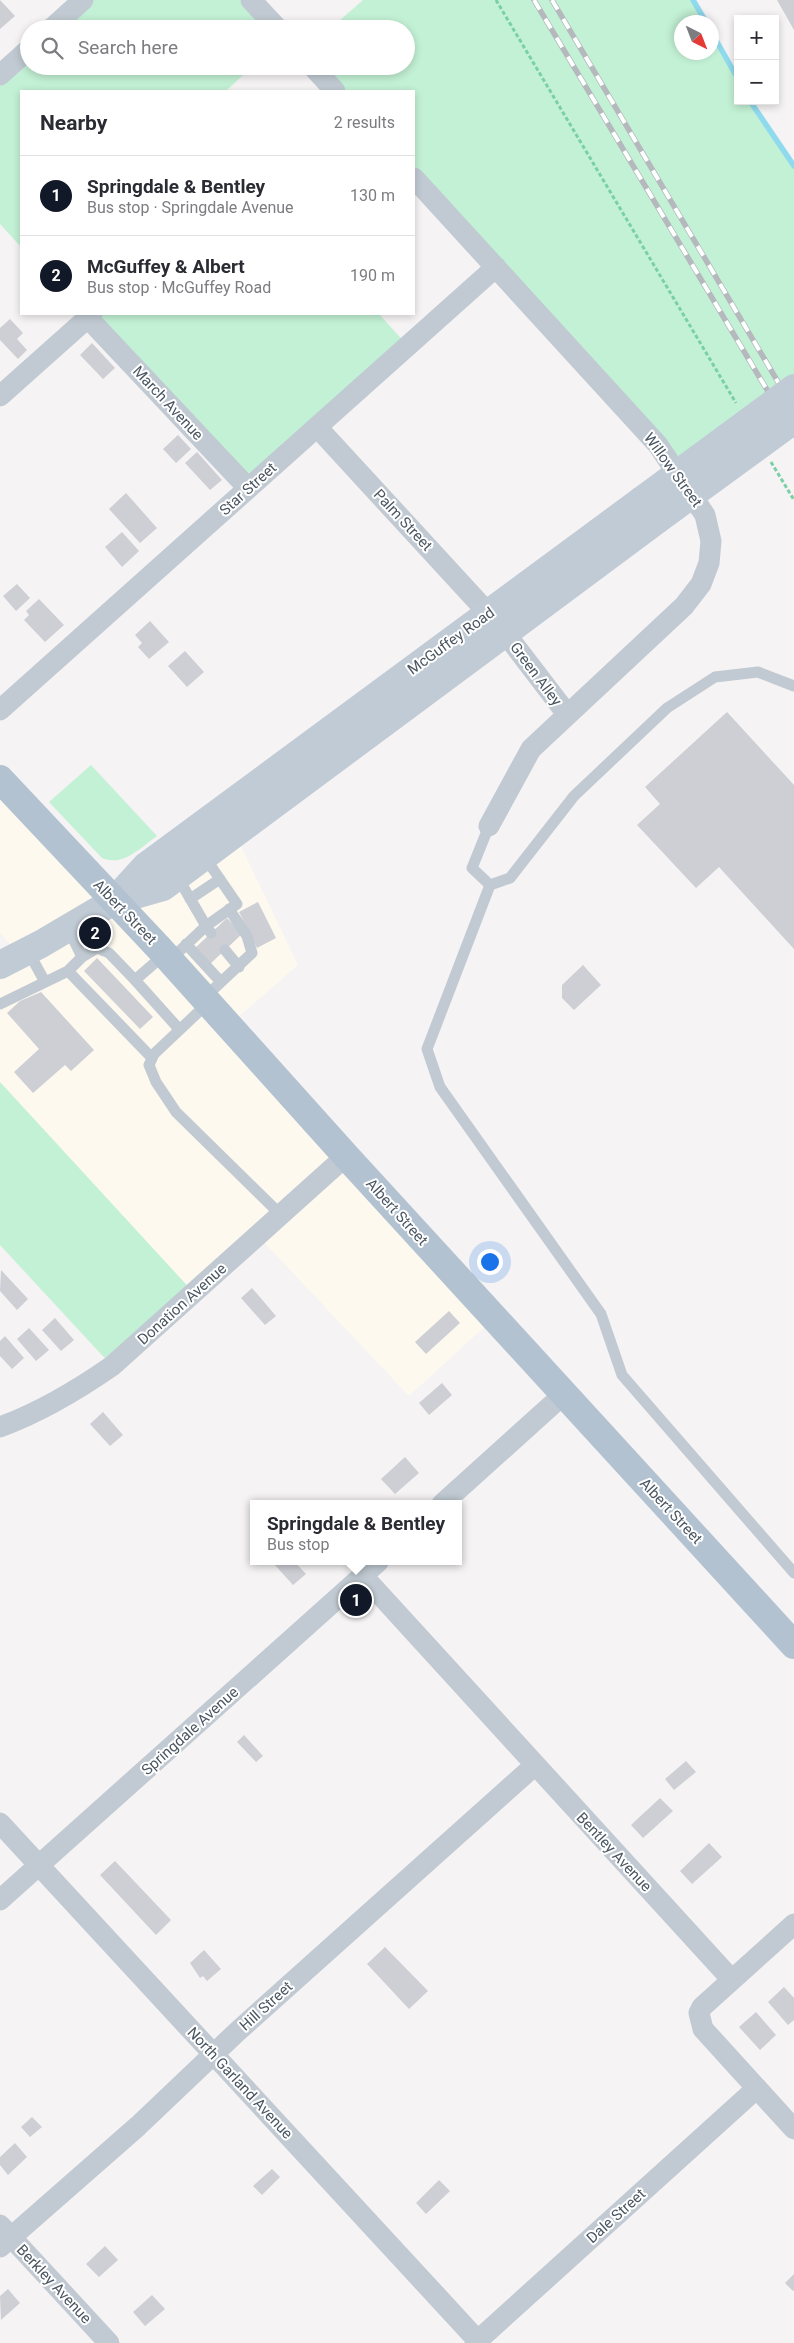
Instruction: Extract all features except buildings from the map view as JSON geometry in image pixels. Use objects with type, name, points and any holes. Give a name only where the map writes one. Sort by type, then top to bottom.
[{"type":"main road","name":"McGuffey Road","points":[[114,901],[146,866],[497,623],[650,510],[794,388]]},
{"type":"main road","name":"McGuffey Road","points":[[650,510],[794,420]]},
{"type":"main road","name":"McGuffey Road","points":[[0,965],[114,901],[163,886],[184,887],[204,856],[497,623]]},
{"type":"main road","name":"Albert Street","points":[[0,779],[114,901],[174,953],[211,994],[346,1156],[794,1645]]},
{"type":"street","points":[[61,20],[83,0]]},
{"type":"street","points":[[251,0],[270,20]]},
{"type":"street","points":[[0,75],[20,57]]},
{"type":"street","points":[[320,75],[334,90]]},
{"type":"street","name":"Willow Street","points":[[415,179],[658,445],[705,515],[711,541],[710,563],[700,584],[684,606],[531,749],[489,826]]},
{"type":"street","name":"Star Street","points":[[0,710],[496,267]]},
{"type":"street","points":[[0,396],[90,316]]},
{"type":"street","name":"March Avenue","points":[[90,316],[248,488]]},
{"type":"street","name":"Palm Street","points":[[317,427],[497,623]]},
{"type":"street","name":"Green Alley","points":[[497,623],[567,714]]},
{"type":"street","name":"Donation Avenue","points":[[0,1427],[52,1405],[112,1366],[346,1156]]},
{"type":"street","points":[[446,1500],[564,1394]]},
{"type":"street","name":"Springdale Avenue","points":[[0,1900],[374,1565]]},
{"type":"street","name":"Bentley Avenue","points":[[362,1576],[732,1980]]},
{"type":"street","name":"Hill Street","points":[[4,2236],[138,2126],[214,2054],[534,1766]]},
{"type":"street","name":"North Garland Avenue","points":[[0,1824],[478,2342]]},
{"type":"street","points":[[794,1924],[702,2008],[699,2013],[701,2024],[794,2129]]},
{"type":"street","name":"Dale Street","points":[[478,2342],[756,2088]]},
{"type":"street","name":"Berkley Avenue","points":[[4,2236],[109,2343]]},
{"type":"lane","points":[[794,686],[758,672],[715,676],[667,708],[574,796],[510,878],[490,885],[427,1049],[440,1088],[601,1314],[622,1375],[794,1573]]},
{"type":"lane","points":[[489,826],[472,868],[490,885]]},
{"type":"lane","points":[[135,980],[208,930],[229,909],[237,904],[204,856]]},
{"type":"lane","points":[[208,930],[184,887],[220,879]]},
{"type":"lane","points":[[229,909],[247,936],[252,953],[154,1054],[149,1066],[156,1082],[176,1112],[281,1215]]},
{"type":"lane","points":[[68,928],[82,957]]},
{"type":"lane","points":[[0,1004],[68,971],[82,957],[97,948],[110,953],[179,1029]]},
{"type":"lane","points":[[28,950],[45,982]]},
{"type":"lane","points":[[225,950],[239,966]]},
{"type":"lane","points":[[68,971],[152,1058]]},
{"type":"path","points":[[496,0],[741,412]]},
{"type":"path","points":[[766,454],[794,500]]},
{"type":"shaded area","points":[[0,796],[114,901],[235,834],[298,965],[229,1025],[494,1318],[409,1396],[258,1236],[194,1293],[0,1082],[0,965],[19,955],[0,933]]},
{"type":"green space","points":[[83,0],[251,0],[270,20],[61,20]]},
{"type":"green space","points":[[363,0],[693,0],[702,15],[674,15],[674,60],[719,60],[719,45],[734,72],[734,105],[753,105],[794,168],[794,419],[692,495],[415,179],[415,90],[334,90],[320,75],[415,75],[415,20],[340,20]]},
{"type":"green space","points":[[20,57],[20,75],[243,75],[227,90],[20,90],[20,246],[0,224],[0,75]]},
{"type":"green space","points":[[85,315],[380,315],[408,346],[248,488]]},
{"type":"green space","points":[[91,765],[157,836],[138,851],[124,858],[110,860],[102,858],[49,802]]},
{"type":"green space","points":[[0,1082],[194,1293],[112,1366],[0,1245]]},
{"type":"waterway","points":[[693,0],[702,15]]},
{"type":"waterway","points":[[719,45],[734,72]]},
{"type":"waterway","points":[[753,105],[794,166]]},
{"type":"railway","points":[[534,0],[794,435]]},
{"type":"railway","points":[[552,0],[794,409]]},
{"type":"place","name":"McGuffey & Albert","points":[[95,933]]},
{"type":"place","name":"Springdale & Bentley","points":[[356,1600]]}]
